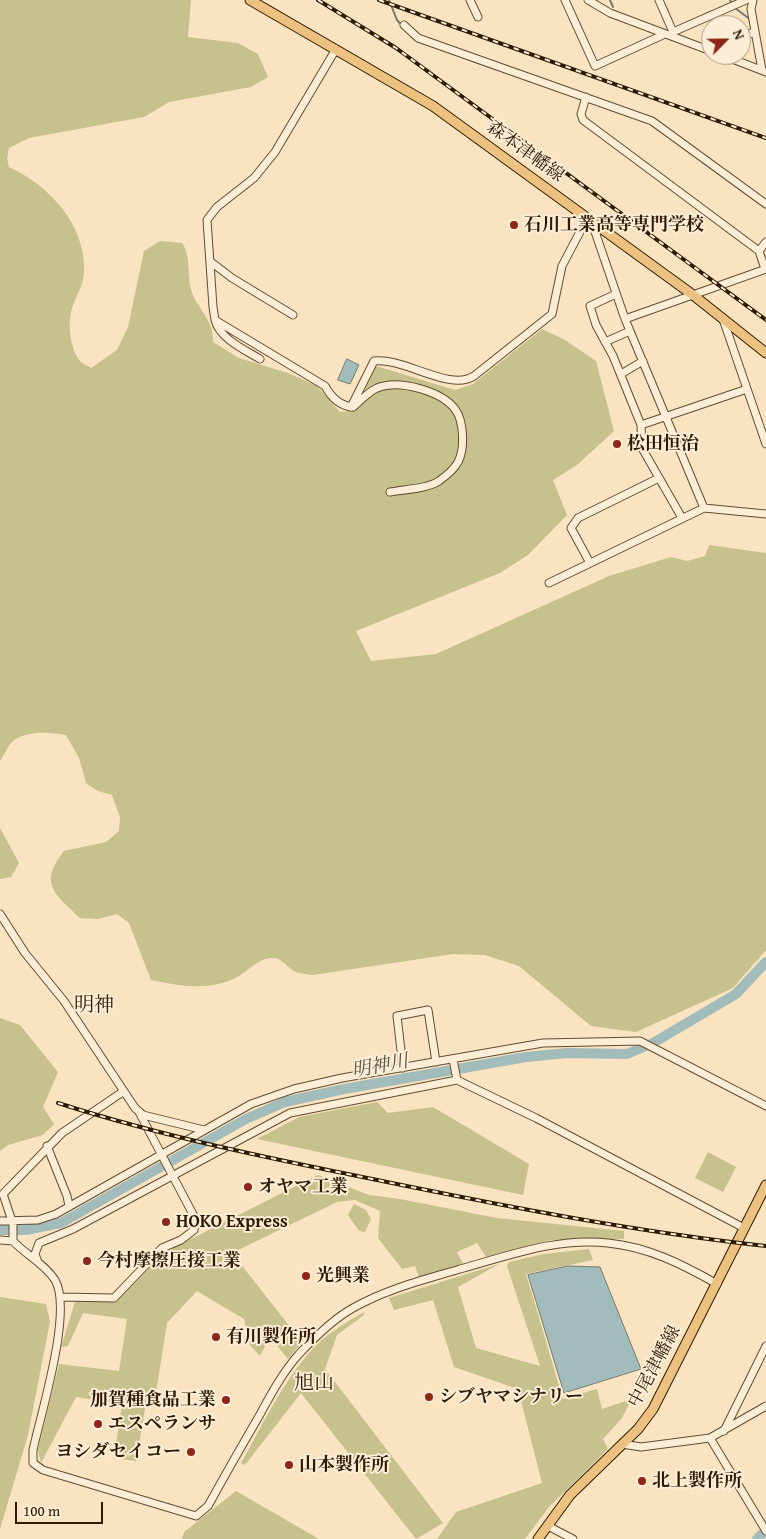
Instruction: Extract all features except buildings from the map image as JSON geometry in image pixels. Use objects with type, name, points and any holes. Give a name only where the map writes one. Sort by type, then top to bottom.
[{"type":"main road","name":"森本津幡線","points":[[250,0],[433,106],[693,295],[766,354]]},
{"type":"main road","name":"中尾津幡線","points":[[538,1539],[570,1495],[622,1444],[652,1409],[766,1185]]},
{"type":"street","points":[[565,0],[595,66],[665,34]]},
{"type":"street","points":[[588,0],[610,13],[665,34],[673,34],[701,47]]},
{"type":"street","points":[[659,0],[673,34]]},
{"type":"street","points":[[673,34],[746,0]]},
{"type":"street","points":[[753,0],[751,9],[754,32],[764,71]]},
{"type":"street","points":[[473,1],[478,17]]},
{"type":"street","points":[[404,25],[418,38],[652,121],[766,204]]},
{"type":"street","points":[[260,359],[241,348],[216,327],[207,220],[217,207],[254,178],[275,152],[336,50]]},
{"type":"street","points":[[748,65],[764,71]]},
{"type":"street","points":[[585,100],[581,114],[583,120],[759,251],[766,269],[625,319]]},
{"type":"street","points":[[350,407],[374,361],[403,365],[450,379],[466,379],[474,376],[552,314],[562,266],[582,228],[591,220],[625,319],[704,508]]},
{"type":"street","points":[[759,251],[766,242]]},
{"type":"street","points":[[211,262],[232,278],[294,315]]},
{"type":"street","points":[[616,294],[590,306],[596,325],[620,374],[641,425],[642,448],[682,518]]},
{"type":"street","points":[[722,317],[766,444]]},
{"type":"street","points":[[214,320],[325,386],[337,402],[350,407]]},
{"type":"street","points":[[605,342],[630,331]]},
{"type":"street","points":[[620,374],[643,361]]},
{"type":"street","points":[[350,407],[378,388],[395,384],[410,385],[449,403],[457,411],[462,438],[458,462],[439,481],[390,492]]},
{"type":"street","points":[[641,425],[747,389]]},
{"type":"street","points":[[590,563],[571,528],[578,518],[658,478]]},
{"type":"street","points":[[549,583],[704,508],[766,514]]},
{"type":"street","points":[[0,914],[20,946],[64,1001],[139,1112],[196,1220],[194,1230],[181,1240],[162,1248],[114,1298],[61,1297]]},
{"type":"street","points":[[404,1068],[397,1016],[405,1014],[428,1010],[436,1062]]},
{"type":"street","points":[[0,1221],[13,1223],[38,1220],[56,1214],[163,1156],[204,1130],[251,1104],[294,1089],[543,1043],[640,1041],[766,1106]]},
{"type":"street","points":[[453,1061],[457,1077]]},
{"type":"street","points":[[39,1263],[35,1254],[39,1243],[73,1229],[172,1172],[290,1113],[457,1077],[744,1228]]},
{"type":"street","points":[[13,1241],[13,1223],[2,1195],[47,1146],[62,1133],[124,1092]]},
{"type":"street","points":[[139,1112],[143,1115],[204,1130]]},
{"type":"street","points":[[47,1146],[67,1196],[69,1206]]},
{"type":"street","points":[[0,1240],[13,1241],[39,1263],[55,1281],[61,1297],[61,1314],[52,1369],[32,1450],[33,1463],[43,1470],[196,1516],[208,1506],[279,1381],[297,1356],[329,1324],[352,1308],[380,1294],[535,1248],[564,1243],[606,1242],[627,1246],[664,1257],[716,1284]]},
{"type":"street","points":[[724,1431],[766,1346]]},
{"type":"street","points":[[622,1444],[641,1447],[710,1438],[766,1406]]},
{"type":"street","points":[[710,1438],[764,1529]]},
{"type":"street","points":[[548,1526],[573,1539]]},
{"type":"shaded area","points":[[0,0],[191,0],[188,37],[238,43],[258,54],[268,77],[251,87],[169,102],[144,117],[29,138],[9,148],[7,158],[9,167],[24,175],[51,196],[63,209],[79,238],[83,255],[84,277],[71,312],[70,330],[76,355],[79,360],[91,368],[117,350],[128,327],[144,251],[160,241],[182,243],[185,248],[193,296],[211,326],[213,342],[239,358],[288,373],[317,386],[340,412],[356,410],[376,366],[455,390],[473,384],[542,329],[565,340],[596,361],[614,431],[577,465],[553,480],[567,515],[528,555],[500,573],[356,631],[371,661],[436,654],[609,576],[671,557],[687,561],[705,556],[709,545],[766,553],[766,950],[733,988],[636,1032],[591,1026],[519,966],[485,955],[453,954],[313,975],[296,972],[281,961],[272,958],[262,960],[239,976],[215,985],[193,986],[172,984],[151,980],[129,923],[117,914],[98,919],[80,918],[57,895],[51,880],[52,872],[64,851],[106,842],[119,831],[120,817],[112,795],[98,791],[86,783],[79,758],[66,735],[37,733],[23,736],[11,743],[0,761]]},
{"type":"shaded area","points":[[0,828],[19,863],[11,877],[0,879]]},
{"type":"shaded area","points":[[0,1018],[20,1025],[58,1072],[43,1107],[54,1124],[43,1135],[8,1145],[0,1151]]},
{"type":"shaded area","points":[[377,1102],[388,1113],[433,1107],[529,1164],[523,1195],[257,1139],[299,1117]]},
{"type":"shaded area","points":[[708,1152],[736,1167],[723,1192],[695,1178]]},
{"type":"shaded area","points":[[318,1175],[369,1195],[400,1199],[497,1218],[624,1231],[624,1239],[550,1240],[486,1257],[477,1243],[457,1252],[463,1264],[419,1277],[415,1266],[402,1269],[378,1238],[380,1211],[355,1200],[337,1202],[232,1253],[302,1342],[288,1359],[270,1337],[260,1356],[250,1345],[244,1319],[197,1291],[167,1323],[156,1393],[148,1392],[136,1461],[114,1458],[122,1404],[76,1397],[41,1463],[38,1450],[59,1364],[119,1371],[127,1319],[83,1313],[68,1346],[61,1347],[75,1302],[116,1302],[165,1252]]},
{"type":"shaded area","points":[[354,1204],[366,1210],[371,1219],[365,1232],[359,1231],[348,1215]]},
{"type":"shaded area","points":[[589,1249],[593,1260],[526,1274],[563,1399],[597,1389],[602,1409],[629,1400],[630,1402],[622,1418],[603,1439],[608,1449],[549,1507],[525,1539],[437,1539],[456,1512],[542,1483],[518,1389],[454,1367],[433,1300],[394,1310],[389,1298],[499,1264],[458,1287],[476,1348],[540,1366],[507,1266],[509,1262],[544,1254]]},
{"type":"shaded area","points":[[0,1297],[46,1304],[50,1321],[28,1435],[0,1529]]},
{"type":"shaded area","points":[[364,1312],[364,1315],[337,1335],[325,1369],[443,1523],[416,1539],[301,1393],[245,1465],[241,1463],[272,1406],[299,1365],[328,1335]]},
{"type":"shaded area","points":[[236,1491],[319,1539],[182,1539],[184,1532]]},
{"type":"water","points":[[347,359],[359,365],[350,384],[338,380]]},
{"type":"water","points":[[568,1266],[600,1267],[641,1369],[564,1393],[528,1275]]},
{"type":"waterway","points":[[389,0],[397,20],[414,39]]},
{"type":"waterway","points":[[610,0],[613,7]]},
{"type":"waterway","points":[[735,8],[744,15]]},
{"type":"waterway","points":[[418,41],[498,70]]},
{"type":"waterway","name":"明神川","points":[[0,1230],[26,1230],[61,1223],[246,1119],[285,1102],[344,1089],[526,1057],[567,1053],[627,1054],[653,1043],[736,994],[766,962]]},
{"type":"waterway","points":[[757,1539],[766,1530]]},
{"type":"railway","points":[[318,0],[396,48],[766,320]]},
{"type":"railway","points":[[379,0],[766,138]]},
{"type":"railway","points":[[58,1103],[219,1147],[430,1191],[669,1234],[766,1246]]},
{"type":"place","name":"石川工業高等専門学校","points":[[514,225]]},
{"type":"place","name":"松田恒治","points":[[617,444]]},
{"type":"place","name":"オヤマ工業","points":[[248,1187]]},
{"type":"place","name":"HOKO Express","points":[[166,1222]]},
{"type":"place","name":"今村摩擦圧接工業","points":[[87,1261]]},
{"type":"place","name":"光興業","points":[[306,1276]]},
{"type":"place","name":"有川製作所","points":[[216,1337]]},
{"type":"place","name":"シブヤマシナリー","points":[[429,1397]]},
{"type":"place","name":"加賀種食品工業","points":[[226,1400]]},
{"type":"place","name":"エスペランサ","points":[[98,1424]]},
{"type":"place","name":"ヨシダセイコー","points":[[191,1452]]},
{"type":"place","name":"山本製作所","points":[[289,1465]]},
{"type":"place","name":"北上製作所","points":[[642,1481]]},
{"type":"district","name":"明神","points":[[94,1006]]},
{"type":"district","name":"旭山","points":[[314,1384]]}]
